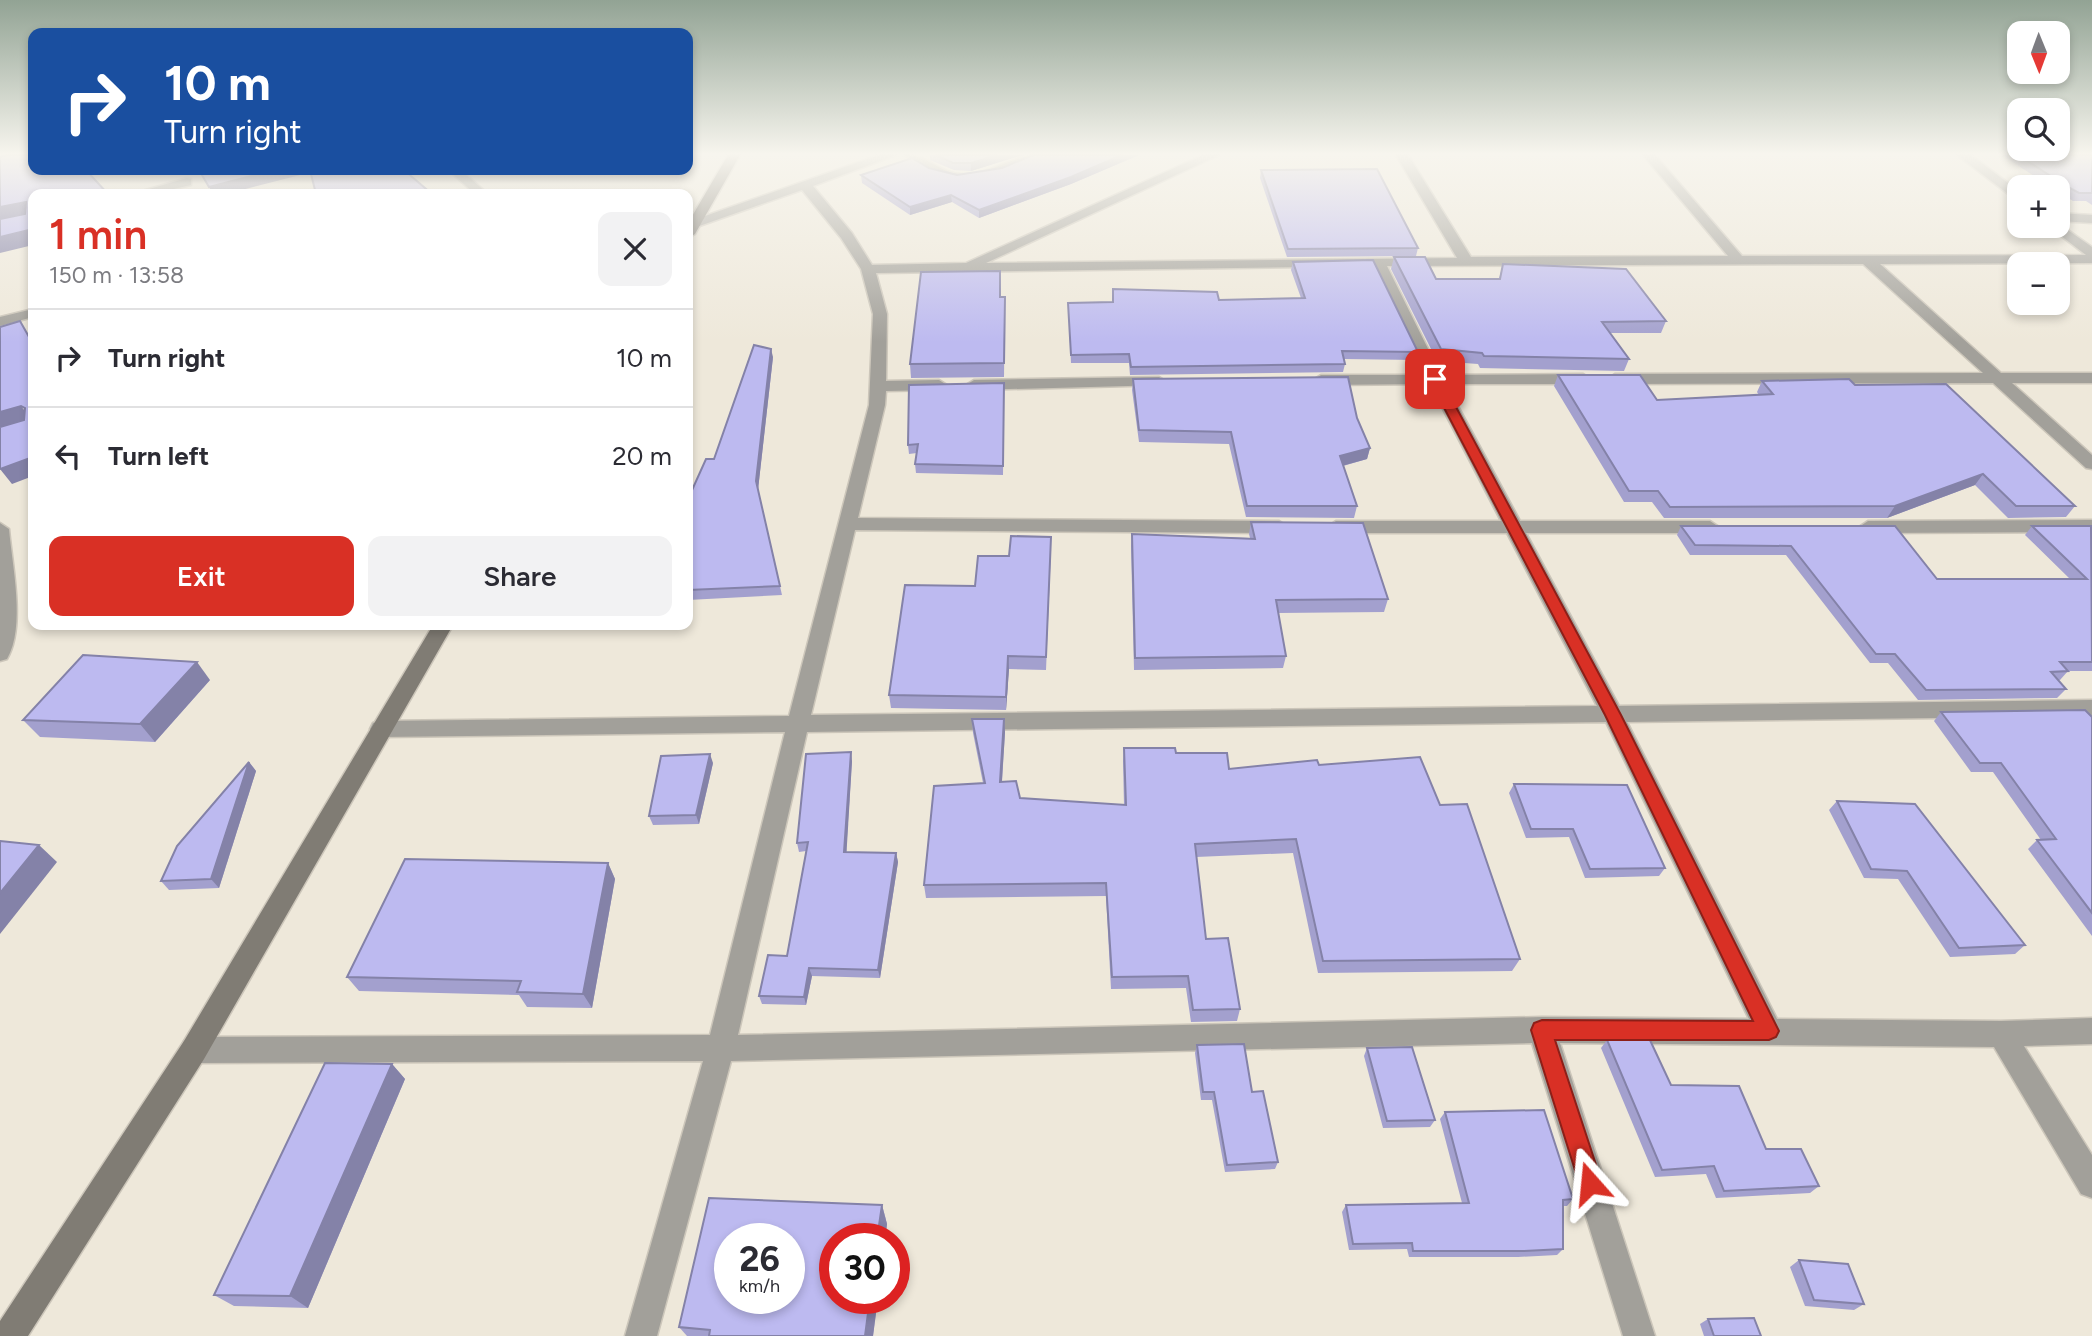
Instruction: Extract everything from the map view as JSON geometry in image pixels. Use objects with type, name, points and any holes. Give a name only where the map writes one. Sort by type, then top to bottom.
[{"type":"street","points":[[693,227],[718,217]]},
{"type":"street","points":[[641,1336],[737,988],[798,723],[877,405],[880,314],[869,270],[832,217]]},
{"type":"street","points":[[964,268],[1076,217]]},
{"type":"street","points":[[1440,217],[1467,262]]},
{"type":"street","points":[[1701,217],[1738,261]]},
{"type":"street","points":[[2070,218],[2092,219]]},
{"type":"street","points":[[2070,237],[2092,253]]},
{"type":"street","points":[[1867,260],[2092,464]]},
{"type":"street","points":[[869,270],[1378,262],[2092,260]]},
{"type":"street","points":[[1378,262],[1435,379],[1613,715],[1769,1031]]},
{"type":"street","points":[[0,323],[28,315]]},
{"type":"street","points":[[1310,380],[2092,379]]},
{"type":"street","points":[[878,386],[1170,382]]},
{"type":"street","points":[[847,524],[1297,527]]},
{"type":"street","points":[[1844,527],[2092,526]]},
{"type":"street","points":[[1324,527],[1734,527]]},
{"type":"street","points":[[0,529],[3,621],[0,654]]},
{"type":"street","points":[[9,1336],[194,1050],[440,630]]},
{"type":"street","points":[[380,729],[2092,708]]},
{"type":"street","points":[[194,1050],[721,1048],[1542,1030],[2001,1034],[2092,1031]]},
{"type":"street","points":[[1542,1030],[1639,1336]]},
{"type":"street","points":[[2001,1034],[2092,1183]]},
{"type":"building","points":[[28,217],[28,230],[0,237],[0,219]]},
{"type":"building","points":[[1277,217],[1402,217],[1418,248],[1288,249]]},
{"type":"building","points":[[1394,257],[1425,257],[1436,279],[1500,279],[1503,264],[1626,269],[1666,321],[1602,322],[1629,359],[1484,356],[1482,353],[1441,349]]},
{"type":"building","points":[[1373,260],[1418,352],[1342,351],[1345,364],[1131,367],[1129,354],[1071,355],[1068,303],[1113,302],[1113,289],[1217,292],[1219,300],[1305,298],[1293,262]]},
{"type":"building","points":[[1000,271],[1000,297],[1005,297],[1004,363],[910,364],[921,272]]},
{"type":"building","points":[[20,321],[28,335],[28,459],[0,469],[0,427],[24,420],[25,408],[21,406],[0,412],[0,327]]},
{"type":"building","points":[[754,345],[771,349],[756,481],[780,586],[693,590],[693,488],[706,459],[714,459]]},
{"type":"building","points":[[1558,375],[1640,375],[1657,400],[1773,394],[1762,381],[1849,379],[1855,385],[1946,384],[2075,506],[2016,506],[1983,474],[1895,506],[1670,507],[1658,491],[1629,491]]},
{"type":"building","points":[[1348,377],[1357,418],[1370,448],[1340,456],[1357,506],[1247,506],[1231,432],[1139,430],[1133,379]]},
{"type":"building","points":[[1004,383],[1003,466],[915,464],[918,444],[908,445],[909,385]]},
{"type":"building","points":[[1251,522],[1363,523],[1388,599],[1276,600],[1286,656],[1135,658],[1132,534],[1255,539]]},
{"type":"building","points":[[1681,526],[1895,526],[1937,579],[2087,579],[2032,526],[2091,526],[2092,662],[2060,662],[2068,671],[2051,672],[2066,689],[1926,690],[1895,654],[1876,654],[1791,546],[1695,545]]},
{"type":"building","points":[[1011,536],[1051,537],[1046,657],[1008,656],[1006,697],[889,695],[905,585],[975,586],[978,556],[1009,556]]},
{"type":"building","points":[[83,655],[197,662],[140,724],[23,720]]},
{"type":"building","points":[[2085,710],[2092,717],[2092,913],[2037,840],[2056,839],[2001,763],[1980,763],[1941,712]]},
{"type":"building","points":[[972,719],[1004,719],[1000,782],[1016,781],[1020,798],[1126,805],[1124,748],[1175,748],[1176,753],[1227,753],[1229,769],[1317,760],[1319,765],[1420,757],[1440,805],[1467,804],[1520,959],[1323,961],[1296,839],[1195,844],[1206,939],[1228,938],[1240,1009],[1193,1010],[1188,976],[1112,977],[1106,883],[924,885],[934,786],[985,783]]},
{"type":"building","points":[[851,752],[844,852],[896,853],[878,970],[809,968],[804,997],[759,996],[768,955],[787,956],[808,842],[797,843],[806,754]]},
{"type":"building","points":[[710,754],[696,815],[649,816],[661,756]]},
{"type":"building","points":[[249,762],[211,879],[161,881],[177,846]]},
{"type":"building","points":[[1514,784],[1627,785],[1665,868],[1590,869],[1573,829],[1531,829]]},
{"type":"building","points":[[1837,801],[1915,804],[2025,945],[1959,948],[1907,871],[1871,869]]},
{"type":"building","points":[[0,841],[39,845],[0,893]]},
{"type":"building","points":[[405,859],[608,863],[583,994],[517,992],[521,981],[347,977]]},
{"type":"building","points":[[1649,1038],[1671,1085],[1739,1086],[1766,1149],[1801,1149],[1819,1186],[1724,1191],[1714,1166],[1662,1170],[1607,1040]]},
{"type":"building","points":[[1244,1044],[1252,1092],[1263,1091],[1278,1162],[1227,1165],[1214,1092],[1203,1092],[1197,1045]]},
{"type":"building","points":[[1412,1047],[1435,1120],[1387,1121],[1367,1048]]},
{"type":"building","points":[[325,1063],[392,1064],[290,1296],[214,1295]]},
{"type":"building","points":[[1544,1110],[1573,1199],[1563,1200],[1563,1249],[1413,1251],[1412,1243],[1353,1244],[1346,1205],[1469,1203],[1445,1112]]},
{"type":"building","points":[[709,1198],[882,1205],[879,1223],[819,1223],[819,1314],[868,1314],[865,1336],[709,1336],[710,1330],[679,1327]]},
{"type":"building","points":[[1799,1260],[1848,1264],[1864,1304],[1814,1300]]},
{"type":"building","points":[[1754,1318],[1761,1336],[1714,1336],[1708,1319]]},
{"type":"route","points":[[1435,379],[1613,715],[1769,1031],[1542,1030],[1590,1183]]}]
